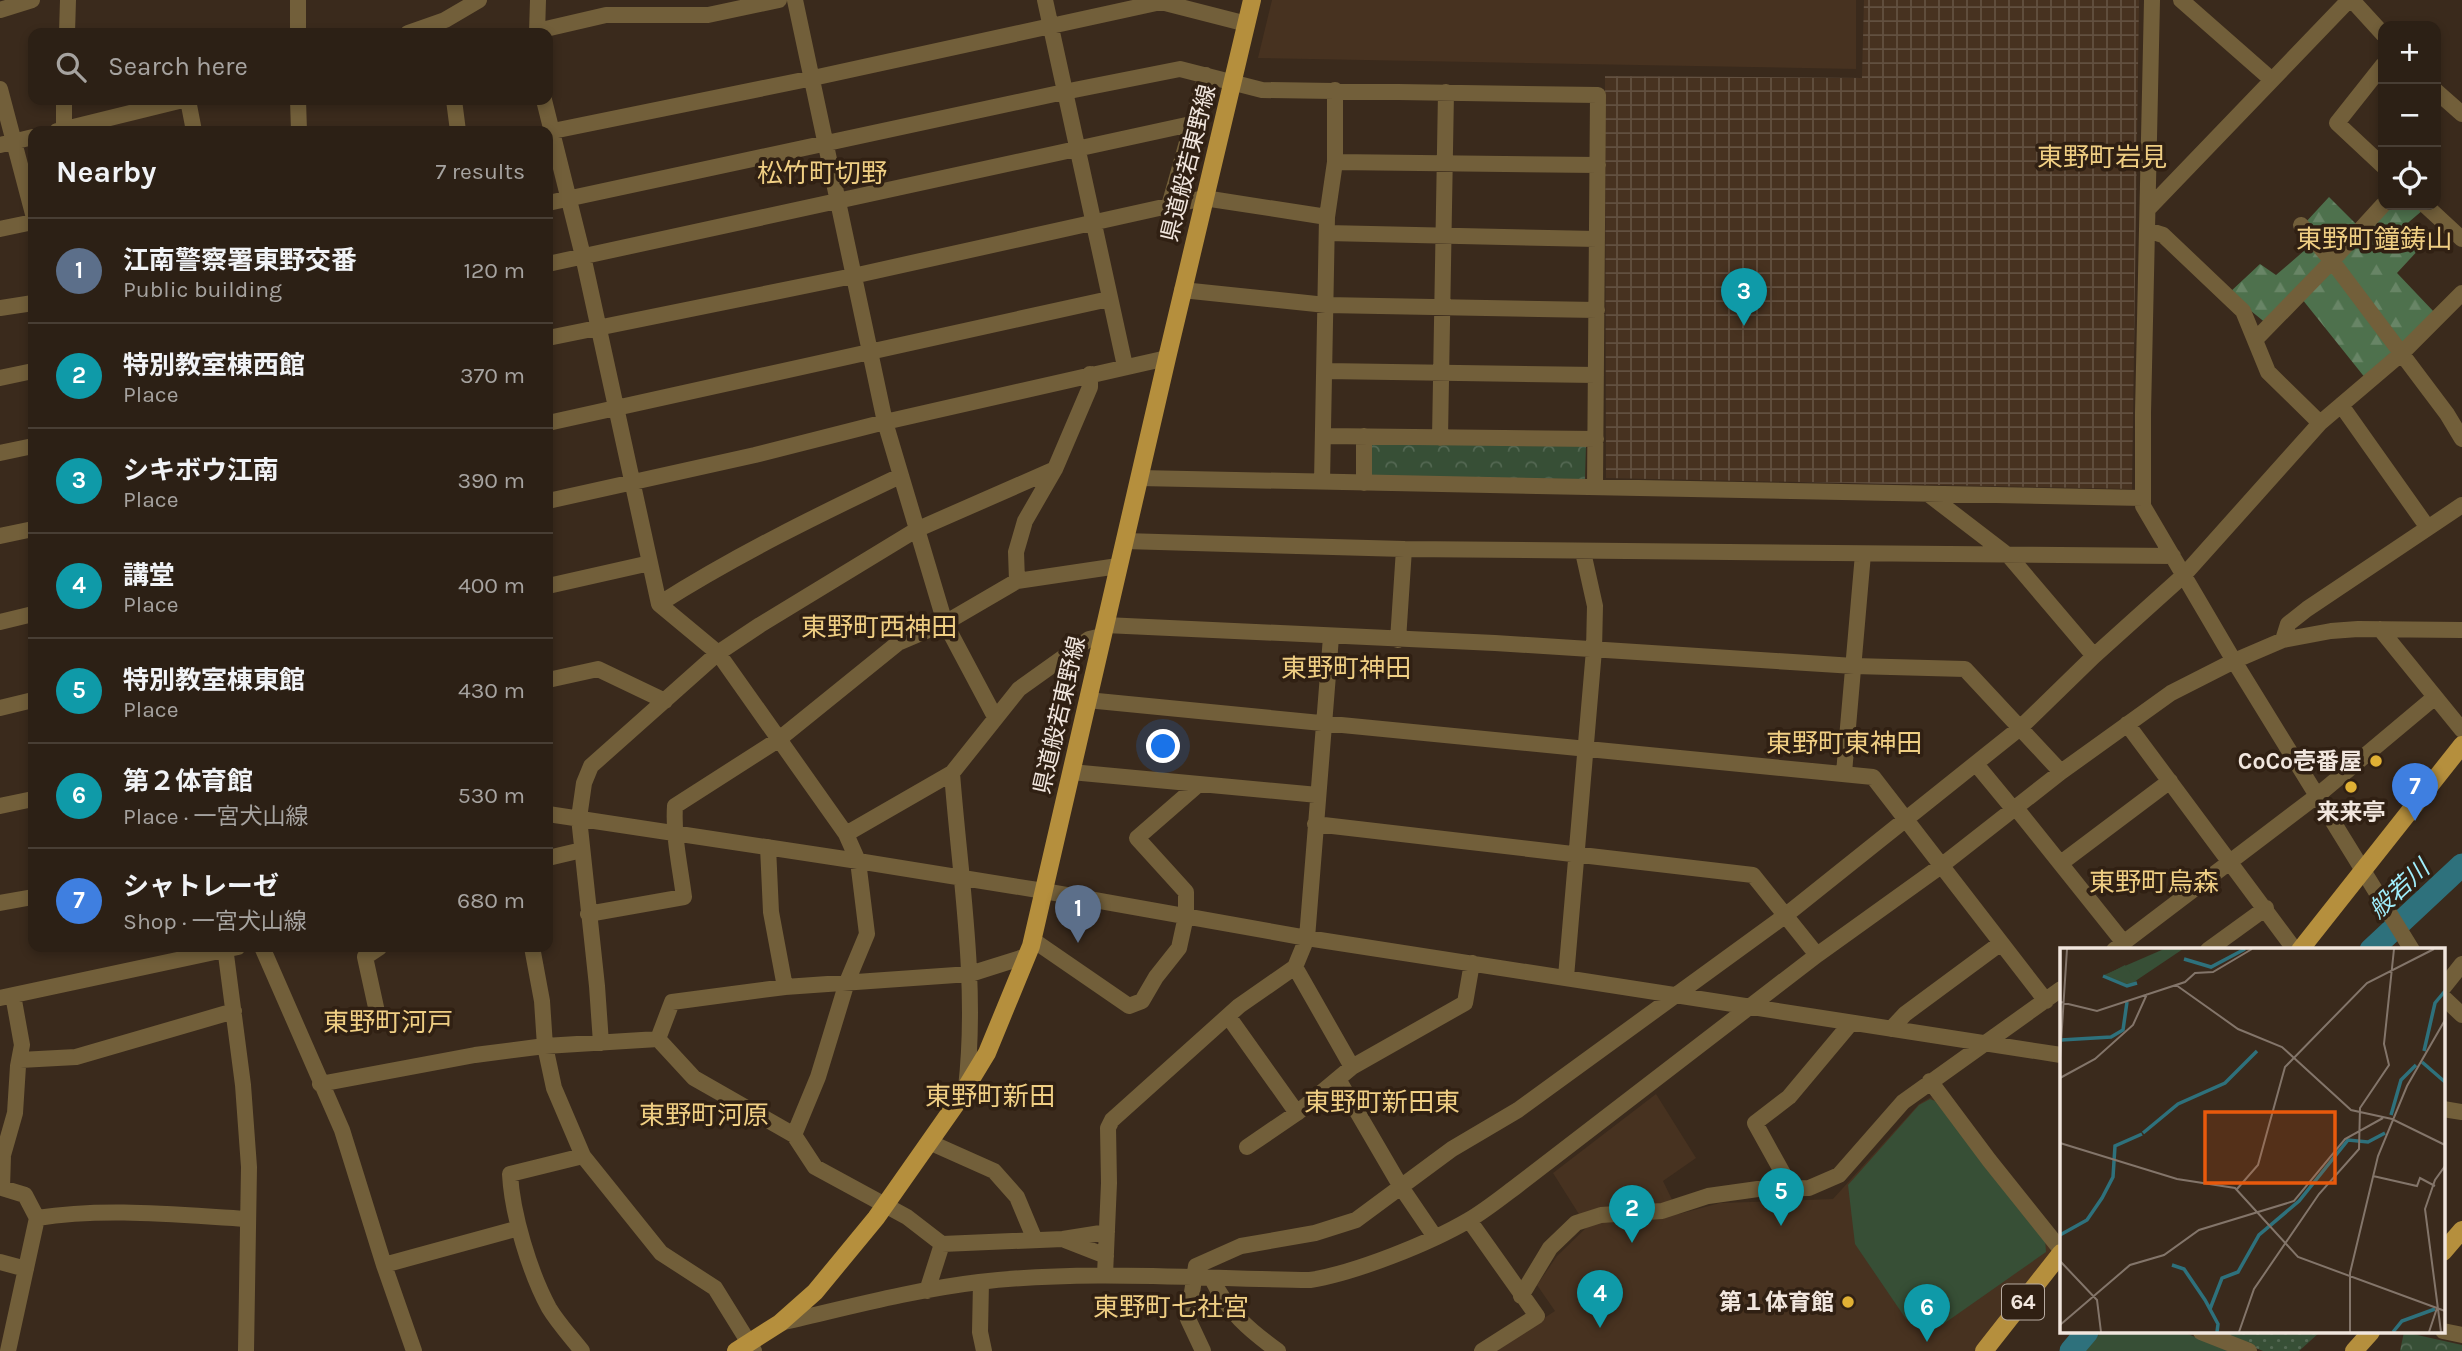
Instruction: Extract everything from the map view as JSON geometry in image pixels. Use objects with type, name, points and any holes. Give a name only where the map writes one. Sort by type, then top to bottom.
[{"type":"main road","name":"県道般若東野線","points":[[746,1348],[815,1292],[884,1206],[966,1088],[987,1053],[1030,948],[1252,0]]},
{"type":"main road","points":[[2302,948],[2462,745]]},
{"type":"main road","points":[[2444,1251],[2456,1234]]},
{"type":"main road","name":"64","points":[[1984,1351],[2060,1253]]},
{"type":"main road","points":[[2354,1351],[2369,1334]]},
{"type":"street","points":[[0,10],[32,0]]},
{"type":"street","points":[[67,28],[68,0]]},
{"type":"street","points":[[298,0],[298,28]]},
{"type":"street","points":[[446,27],[479,0]]},
{"type":"street","points":[[537,28],[538,0]]},
{"type":"street","points":[[553,28],[606,15],[708,15],[779,0]]},
{"type":"street","points":[[795,0],[870,354],[900,476],[946,623],[995,717]]},
{"type":"street","points":[[1045,0],[1125,366]]},
{"type":"street","points":[[2152,0],[2143,506],[2234,661],[2411,948]]},
{"type":"street","points":[[2181,0],[2272,80]]},
{"type":"street","points":[[2148,208],[2350,0],[2378,29]]},
{"type":"street","points":[[553,131],[1161,2],[1247,24]]},
{"type":"street","points":[[553,202],[1180,69],[1262,90],[1598,95],[1595,487]]},
{"type":"street","points":[[2378,71],[2337,123],[2378,161]]},
{"type":"street","points":[[1169,206],[1206,75]]},
{"type":"street","points":[[0,89],[7,143],[28,200]]},
{"type":"street","points":[[1322,482],[1327,225],[1335,162],[1335,90]]},
{"type":"street","points":[[1440,438],[1446,92]]},
{"type":"street","points":[[2441,95],[2462,114]]},
{"type":"street","points":[[61,126],[63,105]]},
{"type":"street","points":[[77,126],[165,105]]},
{"type":"street","points":[[187,105],[193,126]]},
{"type":"street","points":[[298,105],[299,126]]},
{"type":"street","points":[[455,105],[457,126]]},
{"type":"street","points":[[545,105],[549,126]]},
{"type":"street","points":[[553,263],[1191,124]]},
{"type":"street","points":[[7,143],[28,138]]},
{"type":"street","points":[[553,143],[583,257],[659,604],[718,653],[846,834],[859,861],[867,934],[847,982],[818,1077],[794,1135]]},
{"type":"street","points":[[1335,162],[1598,165]]},
{"type":"street","points":[[553,337],[853,276],[1204,198],[1327,225],[1444,237],[1597,239]]},
{"type":"street","points":[[2255,340],[2378,210]]},
{"type":"street","points":[[2430,210],[2462,239]]},
{"type":"street","points":[[0,229],[28,223]]},
{"type":"street","points":[[2301,225],[2332,261],[2462,439]]},
{"type":"street","points":[[2147,230],[2162,235],[2243,311],[2268,372],[2320,423]]},
{"type":"street","points":[[1182,290],[1326,305],[1597,310]]},
{"type":"street","points":[[1203,1351],[1188,1318],[1196,1266],[1241,1246],[1315,1233],[1356,1220],[1452,1149],[1518,1110],[1786,915],[2020,728],[2094,656],[2184,575],[2320,423],[2401,354],[2462,293]]},
{"type":"street","points":[[553,422],[1109,299]]},
{"type":"street","points":[[0,308],[28,304]]},
{"type":"street","points":[[553,500],[1167,358]]},
{"type":"street","points":[[1325,371],[1596,375]]},
{"type":"street","points":[[0,378],[28,372]]},
{"type":"street","points":[[1017,581],[1016,552],[1025,521],[1055,469],[1090,387],[1090,374]]},
{"type":"street","points":[[2341,405],[2428,528]]},
{"type":"street","points":[[1324,436],[1596,439]]},
{"type":"street","points":[[1364,436],[1364,483]]},
{"type":"street","points":[[0,453],[28,447]]},
{"type":"street","points":[[601,1044],[579,818],[584,783],[592,766],[718,653],[916,530],[1055,469]]},
{"type":"street","points":[[659,604],[716,568],[821,513],[900,476]]},
{"type":"street","points":[[1139,478],[2143,498]]},
{"type":"street","points":[[1928,494],[2009,555],[2094,656]]},
{"type":"street","points":[[2283,640],[2288,624],[2462,505]]},
{"type":"street","points":[[0,536],[28,530]]},
{"type":"street","points":[[1124,541],[1583,552],[2173,556]]},
{"type":"street","points":[[1398,640],[1404,549]]},
{"type":"street","points":[[1566,976],[1594,650],[1595,606],[1583,552]]},
{"type":"street","points":[[1844,773],[1863,554]]},
{"type":"street","points":[[553,585],[650,563]]},
{"type":"street","points":[[588,914],[684,897],[673,833],[675,806],[778,740],[898,643],[946,623],[1017,581],[1118,566]]},
{"type":"street","points":[[0,622],[28,615]]},
{"type":"street","points":[[2380,629],[2462,730]]},
{"type":"street","points":[[780,1323],[981,1282],[1105,1275],[1310,1280],[1330,1277],[1435,1237],[1469,1220],[1529,1177],[1817,955],[1941,866],[2061,772],[2171,693],[2283,640],[2331,631],[2462,630]]},
{"type":"street","points":[[846,834],[952,773],[1019,689],[1103,631],[1331,637],[1854,666],[1965,669],[2061,772]]},
{"type":"street","points":[[1105,1275],[1108,1128],[1112,1120],[1228,1016],[1296,967],[1307,938],[1331,637]]},
{"type":"street","points":[[553,679],[598,669],[665,701]]},
{"type":"street","points":[[1976,764],[2061,863],[2119,947],[2318,795],[2435,697]]},
{"type":"street","points":[[0,708],[28,701]]},
{"type":"street","points":[[1087,701],[1873,777],[2046,1000]]},
{"type":"street","points":[[2127,724],[2294,948]]},
{"type":"street","points":[[1071,772],[1318,795]]},
{"type":"street","points":[[952,773],[970,974],[971,1029],[966,1088]]},
{"type":"street","points":[[2061,863],[2170,780]]},
{"type":"street","points":[[658,1039],[672,1002],[785,987],[970,974],[1030,948],[1129,1006],[1142,1001],[1156,977],[1179,948],[1186,916],[1186,892],[1137,838],[1199,784]]},
{"type":"street","points":[[0,806],[28,800]]},
{"type":"street","points":[[553,815],[1044,891],[1307,938],[1566,976],[2060,1055]]},
{"type":"street","points":[[1315,824],[1753,875],[1817,955]]},
{"type":"street","points":[[768,847],[771,912],[785,987]]},
{"type":"street","points":[[553,857],[582,850]]},
{"type":"street","points":[[0,903],[28,898]]},
{"type":"street","points":[[2211,948],[2266,908]]},
{"type":"street","points":[[1891,1029],[1905,1014],[2001,943]]},
{"type":"street","points":[[8,1351],[37,1218],[25,1195],[2,1188],[3,1155],[15,1113],[22,1045],[7,997],[208,952]]},
{"type":"street","points":[[230,952],[249,1167],[246,1351]]},
{"type":"street","points":[[264,952],[342,1130],[414,1351]]},
{"type":"street","points":[[372,952],[365,957],[379,1021]]},
{"type":"street","points":[[533,952],[542,1000],[545,1046],[554,1088],[583,1156],[661,1253],[715,1288],[746,1348]]},
{"type":"street","points":[[1247,1147],[1297,1113],[1352,1067],[1465,1003],[1472,962]]},
{"type":"street","points":[[2444,987],[2462,964]]},
{"type":"street","points":[[1296,967],[1352,1067]]},
{"type":"street","points":[[1521,1296],[1550,1248],[1576,1223],[1601,1215],[1662,1211],[1708,1196],[1809,1188],[1839,1175],[1903,1102],[2060,990]]},
{"type":"street","points":[[2444,998],[2462,1015]]},
{"type":"street","points":[[20,1060],[76,1057],[234,1011]]},
{"type":"street","points":[[1228,1016],[1297,1113]]},
{"type":"street","points":[[1791,1188],[1755,1123],[1789,1097],[1850,1023]]},
{"type":"street","points":[[320,1084],[475,1055],[545,1046],[658,1039]]},
{"type":"street","points":[[658,1039],[694,1078],[794,1135],[815,1167],[908,1217],[942,1244],[1063,1239],[1107,1232]]},
{"type":"street","points":[[1338,1079],[1401,1187],[1435,1237]]},
{"type":"street","points":[[1930,1081],[2060,1251]]},
{"type":"street","points":[[2444,1110],[2462,1112]]},
{"type":"street","points":[[929,1142],[994,1171],[1017,1197],[1035,1240]]},
{"type":"street","points":[[582,1351],[550,1309],[519,1228],[510,1174],[583,1156]]},
{"type":"street","points":[[37,1218],[69,1213],[142,1213],[248,1219]]},
{"type":"street","points":[[1469,1220],[1537,1316],[1482,1351]]},
{"type":"street","points":[[384,1265],[519,1228]]},
{"type":"street","points":[[1063,1239],[1106,1256]]},
{"type":"street","points":[[927,1291],[942,1244]]},
{"type":"street","points":[[0,1262],[26,1269]]},
{"type":"street","points":[[1212,1279],[1223,1300],[1250,1331],[1278,1351]]},
{"type":"street","points":[[981,1282],[980,1332],[984,1351]]},
{"type":"street","points":[[2444,1331],[2462,1335]]},
{"type":"street","points":[[2206,1334],[2249,1351]]},
{"type":"shaded area","points":[[1272,0],[1856,0],[1856,69],[1258,58]]},
{"type":"shaded area","points":[[1864,0],[2139,0],[2132,489],[1606,478],[1605,76],[1862,78]]},
{"type":"shaded area","points":[[1656,1094],[1696,1158],[1663,1181],[1679,1214],[1720,1203],[1833,1199],[1919,1104],[1931,1097],[1936,1099],[2055,1254],[1983,1351],[1492,1351],[1555,1311],[1537,1285],[1557,1256],[1587,1227],[1553,1173]]},
{"type":"green space","points":[[2329,197],[2359,227],[2332,256],[2305,223]]},
{"type":"green space","points":[[2383,210],[2423,210],[2403,227],[2421,247],[2397,273],[2435,313],[2400,347],[2336,261]]},
{"type":"green space","points":[[2312,244],[2328,262],[2267,324],[2229,293],[2260,264],[2276,275]]},
{"type":"green space","points":[[2330,267],[2393,352],[2366,379],[2302,299]]},
{"type":"green space","points":[[1369,444],[1586,445],[1585,479],[1369,478]]},
{"type":"green space","points":[[1930,1099],[1935,1101],[2045,1238],[2046,1252],[1942,1325],[1906,1319],[1855,1244],[1848,1185],[1919,1105]]},
{"type":"green space","points":[[2099,1334],[2187,1334],[2233,1351],[2085,1351]]},
{"type":"green space","points":[[2222,1334],[2318,1334],[2299,1351],[2263,1351]]},
{"type":"green space","points":[[2404,1334],[2462,1345],[2462,1351],[2400,1351]]},
{"type":"waterway","name":"般若川","points":[[2373,948],[2462,865]]},
{"type":"waterway","name":"般若川","points":[[2071,1351],[2085,1334]]},
{"type":"place","name":"シキボウ江南","points":[[1744,326]]},
{"type":"place","name":"CoCo壱番屋","points":[[2376,761]]},
{"type":"place","name":"来来亭","points":[[2351,787]]},
{"type":"place","name":"シャトレーゼ","points":[[2415,821]]},
{"type":"place","name":"江南警察署東野交番","points":[[1078,943]]},
{"type":"place","name":"特別教室棟東館","points":[[1781,1226]]},
{"type":"place","name":"特別教室棟西館","points":[[1632,1243]]},
{"type":"place","name":"第１体育館","points":[[1848,1302]]},
{"type":"place","name":"講堂","points":[[1600,1328]]},
{"type":"place","name":"第２体育館","points":[[1927,1342]]},
{"type":"district","name":"東野町岩見","points":[[2102,157]]},
{"type":"district","name":"松竹町切野","points":[[822,173]]},
{"type":"district","name":"東野町鐘鋳山","points":[[2374,239]]},
{"type":"district","name":"東野町西神田","points":[[879,627]]},
{"type":"district","name":"東野町神田","points":[[1346,668]]},
{"type":"district","name":"東野町東神田","points":[[1844,743]]},
{"type":"district","name":"東野町烏森","points":[[2154,882]]},
{"type":"district","name":"東野町河戸","points":[[388,1022]]},
{"type":"district","name":"東野町新田","points":[[990,1096]]},
{"type":"district","name":"東野町新田東","points":[[1382,1102]]},
{"type":"district","name":"東野町河原","points":[[704,1115]]},
{"type":"district","name":"東野町七社宮","points":[[1171,1307]]}]
